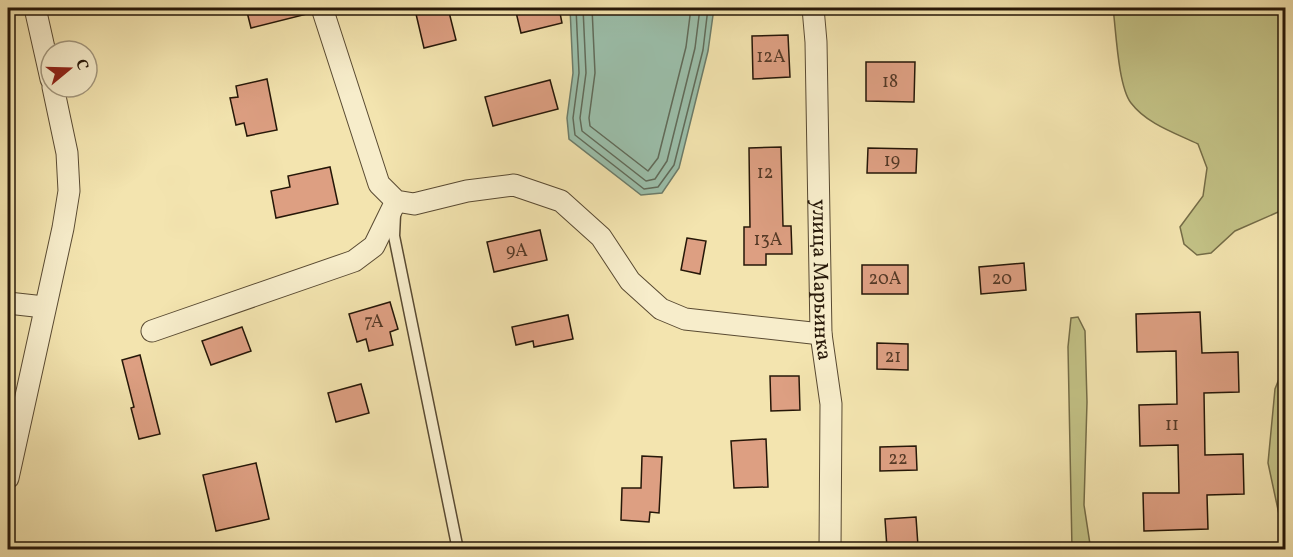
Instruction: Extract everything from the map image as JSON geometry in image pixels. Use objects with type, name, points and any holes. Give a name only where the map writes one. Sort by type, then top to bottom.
[{"type":"street","points":[[35,8],[42,39]]},
{"type":"street","points":[[322,8],[379,184],[396,201],[414,204],[467,191],[514,186],[561,201],[601,237],[630,281],[662,309],[685,319],[821,334]]},
{"type":"street","name":"улица Марьинка","points":[[813,8],[816,42],[821,334],[831,404],[830,549]]},
{"type":"street","points":[[8,478],[63,228],[69,190],[67,153],[56,99]]},
{"type":"street","points":[[152,331],[354,261],[374,246],[396,201]]},
{"type":"street","points":[[8,303],[44,308]]},
{"type":"lane","points":[[396,201],[394,236],[458,549]]},
{"type":"shaded area","points":[[1113,8],[1285,8],[1285,209],[1235,231],[1211,253],[1197,255],[1184,244],[1180,227],[1203,196],[1207,168],[1198,144],[1153,122],[1131,103],[1120,71]]},
{"type":"shaded area","points":[[1078,317],[1085,331],[1087,402],[1084,505],[1090,544],[1096,549],[1072,549],[1068,347],[1071,318]]},
{"type":"shaded area","points":[[1285,364],[1285,520],[1280,519],[1268,463],[1275,389]]},
{"type":"water","points":[[570,8],[714,8],[708,51],[679,168],[662,193],[641,195],[569,139],[567,118],[573,73]]},
{"type":"building","points":[[246,8],[306,8],[307,14],[251,28]]},
{"type":"building","points":[[448,8],[456,40],[424,48],[416,14]]},
{"type":"building","points":[[515,8],[559,8],[562,23],[521,33]]},
{"type":"building","points":[[788,35],[790,77],[753,79],[752,36]]},
{"type":"building","points":[[866,62],[915,62],[914,102],[866,101]]},
{"type":"building","points":[[267,79],[277,130],[247,136],[244,123],[236,125],[230,98],[238,97],[236,86]]},
{"type":"building","points":[[550,80],[558,109],[493,126],[485,97]]},
{"type":"building","points":[[781,147],[783,226],[791,226],[792,254],[766,254],[766,265],[744,265],[744,227],[750,227],[749,148]]},
{"type":"building","points":[[868,148],[917,149],[916,173],[867,173]]},
{"type":"building","points":[[330,167],[338,204],[276,218],[271,191],[290,187],[288,176]]},
{"type":"building","points":[[540,230],[547,260],[494,272],[487,242]]},
{"type":"building","points":[[687,238],[706,241],[700,274],[681,270]]},
{"type":"building","points":[[1024,263],[1026,290],[981,294],[979,267]]},
{"type":"building","points":[[862,265],[908,265],[908,294],[862,294]]},
{"type":"building","points":[[390,302],[398,329],[390,332],[393,345],[369,351],[366,339],[357,342],[349,314]]},
{"type":"building","points":[[1200,312],[1202,353],[1238,352],[1239,392],[1204,393],[1205,455],[1243,454],[1244,494],[1207,495],[1208,529],[1144,531],[1143,493],[1179,493],[1178,445],[1140,446],[1139,405],[1177,404],[1176,351],[1137,352],[1136,314]]},
{"type":"building","points":[[568,315],[573,339],[534,347],[533,341],[516,345],[512,327]]},
{"type":"building","points":[[242,327],[251,351],[211,365],[202,341]]},
{"type":"building","points":[[877,343],[908,344],[908,370],[877,369]]},
{"type":"building","points":[[140,355],[160,434],[139,439],[131,408],[134,407],[122,360]]},
{"type":"building","points":[[770,376],[799,376],[800,410],[771,411]]},
{"type":"building","points":[[361,384],[369,413],[336,422],[328,393]]},
{"type":"building","points":[[766,439],[768,487],[734,488],[731,441]]},
{"type":"building","points":[[916,446],[917,470],[880,471],[880,447]]},
{"type":"building","points":[[642,456],[662,457],[659,513],[650,512],[649,522],[621,520],[622,488],[641,488]]},
{"type":"building","points":[[256,463],[269,519],[216,531],[203,475]]},
{"type":"building","points":[[916,517],[918,546],[887,548],[885,519]]}]
